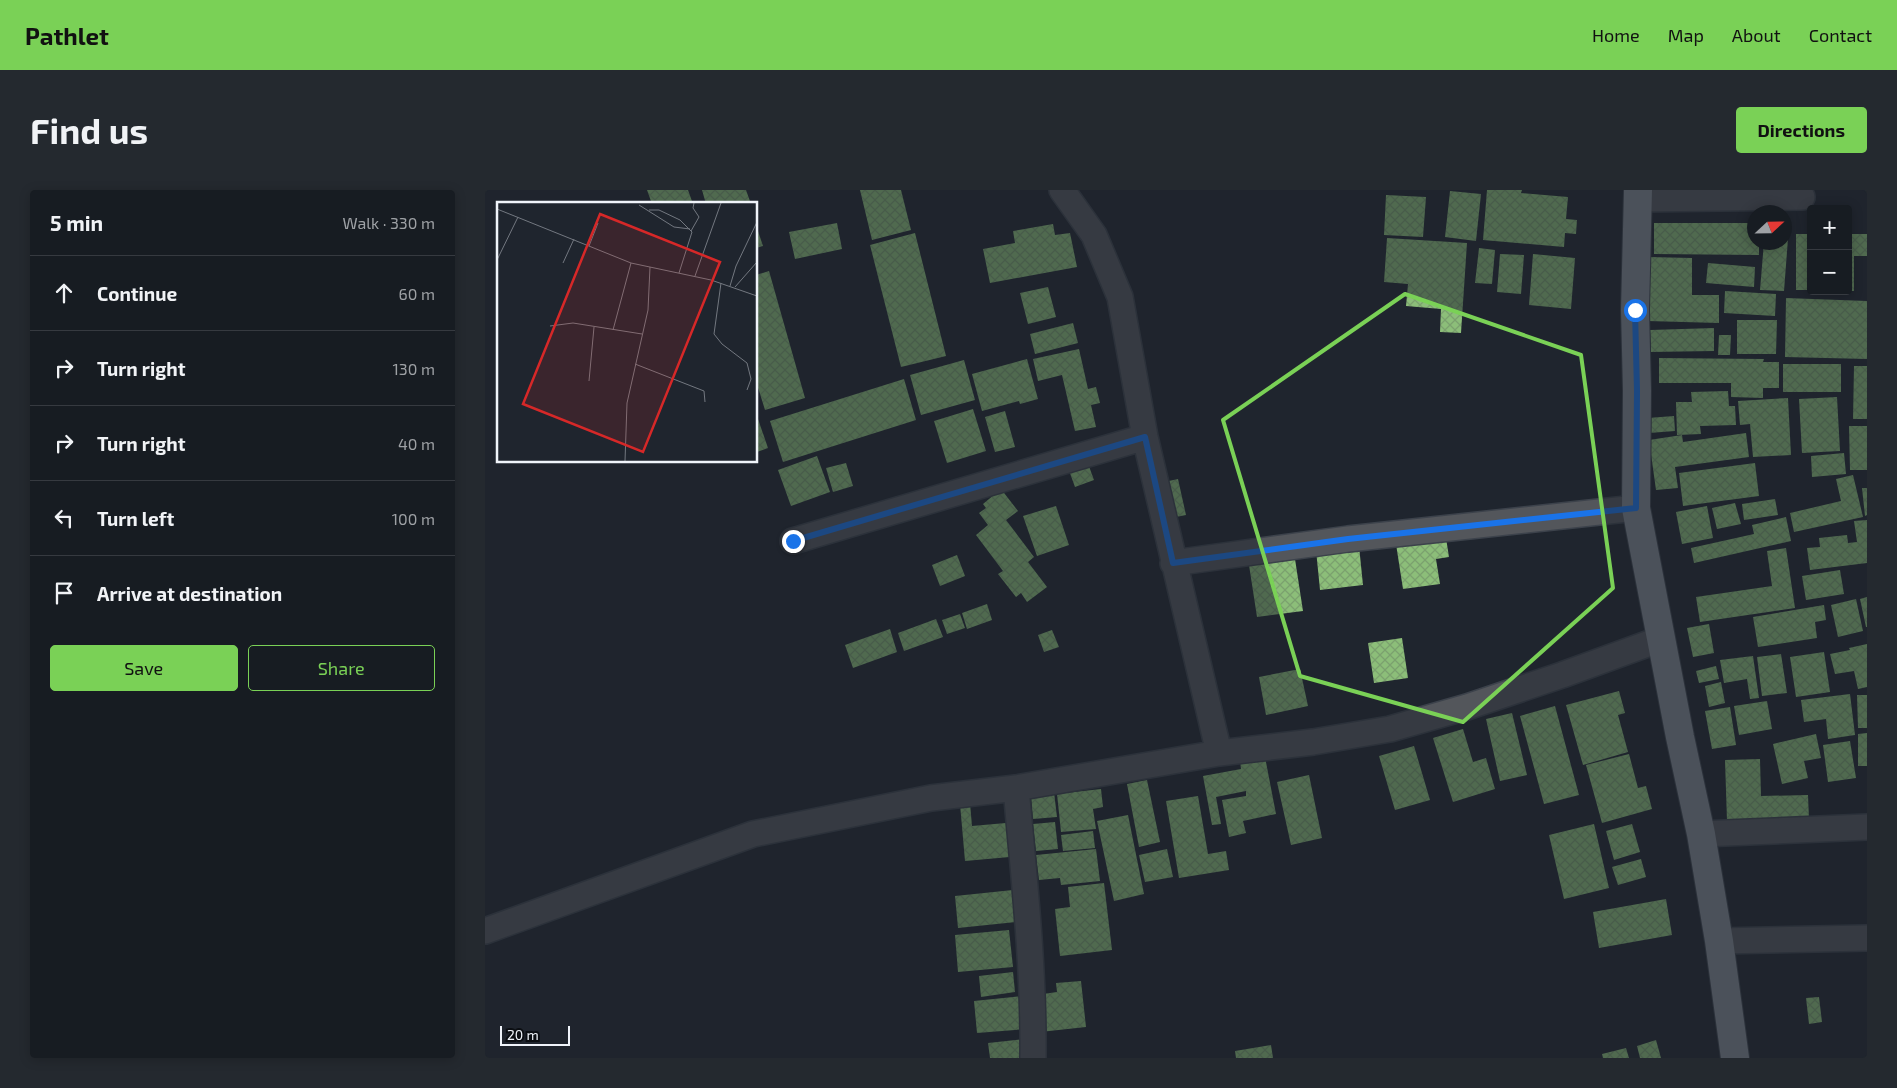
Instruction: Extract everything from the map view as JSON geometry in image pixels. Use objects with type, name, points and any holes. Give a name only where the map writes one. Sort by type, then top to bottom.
[{"type":"main road","points":[[1638,195],[1635,310],[1637,391],[1636,508],[1701,834],[1719,941],[1735,1058]]},
{"type":"street","points":[[1061,190],[1094,236],[1120,297],[1145,437],[1219,753]]},
{"type":"street","points":[[1638,195],[1802,197]]},
{"type":"street","points":[[793,541],[1145,437]]},
{"type":"street","points":[[1173,563],[1348,539],[1636,508]]},
{"type":"street","points":[[485,931],[753,834],[931,798],[1017,788],[1219,753],[1313,742],[1390,729],[1484,701],[1661,639]]},
{"type":"street","points":[[1017,788],[1026,908],[1033,1058]]},
{"type":"street","points":[[1701,834],[1867,827]]},
{"type":"street","points":[[1719,941],[1867,938]]},
{"type":"highlighted area","points":[[1405,294],[1581,355],[1613,588],[1463,722],[1300,676],[1223,420]]},
{"type":"building","points":[[647,190],[688,190],[692,202],[651,202]]},
{"type":"building","points":[[702,190],[746,190],[750,202],[705,202]]},
{"type":"building","points":[[860,190],[901,190],[911,230],[872,240]]},
{"type":"building","points":[[1487,190],[1522,190],[1521,193],[1568,197],[1566,219],[1577,220],[1576,234],[1565,233],[1564,247],[1483,240]]},
{"type":"building","points":[[1450,191],[1481,194],[1476,241],[1445,237]]},
{"type":"building","points":[[1386,195],[1426,197],[1423,237],[1384,235]]},
{"type":"building","points":[[837,223],[842,249],[795,259],[789,232]]},
{"type":"building","points":[[1654,223],[1747,223],[1747,250],[1759,250],[1759,255],[1654,254]]},
{"type":"building","points":[[1053,224],[1055,235],[1070,233],[1077,267],[990,283],[983,249],[1015,243],[1013,231]]},
{"type":"building","points":[[757,228],[763,246],[757,248]]},
{"type":"building","points":[[915,233],[946,356],[901,367],[870,245]]},
{"type":"building","points":[[1796,234],[1807,234],[1807,290],[1796,290]]},
{"type":"building","points":[[1852,234],[1867,234],[1867,256],[1854,256],[1854,291],[1852,291]]},
{"type":"building","points":[[1387,238],[1467,243],[1461,333],[1440,332],[1441,309],[1406,306],[1408,284],[1384,282]]},
{"type":"building","points":[[1479,248],[1495,250],[1492,284],[1475,283]]},
{"type":"building","points":[[1763,250],[1787,250],[1784,291],[1760,290]]},
{"type":"building","points":[[1500,254],[1524,255],[1521,294],[1497,292]]},
{"type":"building","points":[[1533,254],[1575,258],[1571,309],[1529,305]]},
{"type":"building","points":[[1648,257],[1692,258],[1692,295],[1719,295],[1719,323],[1647,321]]},
{"type":"building","points":[[1708,263],[1755,267],[1754,287],[1706,283]]},
{"type":"building","points":[[769,271],[805,398],[765,410],[757,384],[757,275]]},
{"type":"building","points":[[1048,287],[1056,317],[1028,324],[1020,293]]},
{"type":"building","points":[[1725,291],[1776,294],[1775,316],[1724,313]]},
{"type":"building","points":[[1786,298],[1867,301],[1867,359],[1785,357]]},
{"type":"building","points":[[1737,320],[1777,320],[1776,354],[1737,354]]},
{"type":"building","points":[[1073,323],[1078,343],[1035,354],[1030,334]]},
{"type":"building","points":[[1714,328],[1714,351],[1651,352],[1650,330]]},
{"type":"building","points":[[1719,335],[1731,335],[1730,355],[1718,355]]},
{"type":"building","points":[[1079,349],[1088,389],[1096,387],[1100,403],[1091,405],[1096,427],[1075,431],[1062,375],[1038,381],[1033,359]]},
{"type":"building","points":[[1659,358],[1764,359],[1763,362],[1779,362],[1779,388],[1763,388],[1763,398],[1731,397],[1731,383],[1659,383]]},
{"type":"building","points":[[1027,359],[1038,399],[1020,404],[1019,401],[982,411],[972,374]]},
{"type":"building","points":[[964,360],[975,400],[921,415],[910,375]]},
{"type":"building","points":[[1783,364],[1841,364],[1841,392],[1783,392]]},
{"type":"building","points":[[1854,366],[1867,366],[1867,419],[1853,419]]},
{"type":"building","points":[[904,379],[916,420],[783,462],[770,421]]},
{"type":"building","points":[[1728,391],[1729,406],[1735,406],[1736,425],[1700,426],[1701,434],[1677,435],[1676,402],[1692,402],[1691,392]]},
{"type":"building","points":[[1837,397],[1840,451],[1802,453],[1799,399]]},
{"type":"building","points":[[1788,398],[1791,455],[1753,457],[1750,424],[1740,425],[1738,401]]},
{"type":"building","points":[[973,409],[986,451],[947,463],[934,421]]},
{"type":"building","points":[[1005,411],[1015,447],[995,452],[985,417]]},
{"type":"building","points":[[1674,416],[1675,431],[1649,433],[1648,418]]},
{"type":"building","points":[[757,420],[768,448],[757,452]]},
{"type":"building","points":[[1849,426],[1867,426],[1867,470],[1850,470]]},
{"type":"building","points":[[1746,433],[1749,457],[1675,467],[1678,488],[1656,490],[1649,440],[1682,435],[1683,442]]},
{"type":"building","points":[[1844,453],[1846,474],[1812,477],[1811,456]]},
{"type":"building","points":[[817,456],[830,492],[791,506],[778,470]]},
{"type":"building","points":[[1086,458],[1094,480],[1075,487],[1067,465]]},
{"type":"building","points":[[846,463],[853,486],[833,492],[826,468]]},
{"type":"building","points":[[1755,463],[1759,496],[1683,506],[1679,473]]},
{"type":"building","points":[[1853,475],[1863,517],[1794,532],[1790,513],[1841,501],[1836,479]]},
{"type":"building","points":[[1178,479],[1186,515],[1171,518],[1164,482]]},
{"type":"building","points":[[1862,488],[1867,488],[1867,515],[1865,516]]},
{"type":"building","points":[[1001,489],[1018,511],[1006,520],[1034,557],[1028,562],[1047,587],[1027,602],[1021,593],[1016,597],[998,574],[1003,571],[976,535],[988,525],[979,513],[986,508],[983,504]]},
{"type":"building","points":[[1775,499],[1778,515],[1744,520],[1742,504]]},
{"type":"building","points":[[1735,503],[1741,524],[1717,529],[1712,508]]},
{"type":"building","points":[[1056,506],[1069,545],[1037,556],[1023,516]]},
{"type":"building","points":[[1707,506],[1713,538],[1682,544],[1676,512]]},
{"type":"building","points":[[1786,517],[1791,541],[1694,563],[1691,548],[1754,534],[1752,525]]},
{"type":"building","points":[[1867,520],[1867,563],[1810,570],[1807,548],[1820,547],[1819,538],[1847,535],[1848,543],[1857,542],[1854,521]]},
{"type":"building","points":[[1446,538],[1449,557],[1436,559],[1440,584],[1403,589],[1396,544]]},
{"type":"building","points":[[1359,546],[1363,585],[1320,590],[1316,550]]},
{"type":"building","points":[[1786,548],[1795,608],[1700,622],[1696,597],[1772,586],[1767,551]]},
{"type":"building","points":[[957,555],[965,576],[940,586],[932,565]]},
{"type":"building","points":[[1295,559],[1303,611],[1257,617],[1249,565]]},
{"type":"building","points":[[1840,570],[1844,594],[1806,600],[1802,576]]},
{"type":"building","points":[[1867,597],[1867,627],[1866,627],[1860,599]]},
{"type":"building","points":[[1856,599],[1863,631],[1838,637],[1831,605]]},
{"type":"building","points":[[987,604],[992,620],[967,629],[962,613]]},
{"type":"building","points":[[1824,605],[1826,620],[1815,622],[1817,638],[1758,647],[1753,617]]},
{"type":"building","points":[[960,614],[965,628],[947,634],[942,620]]},
{"type":"building","points":[[936,619],[943,637],[904,651],[898,633]]},
{"type":"building","points":[[1709,624],[1714,653],[1693,657],[1687,628]]},
{"type":"building","points":[[890,629],[897,652],[853,668],[845,645]]},
{"type":"building","points":[[1052,630],[1059,647],[1044,652],[1038,635]]},
{"type":"building","points":[[1402,638],[1408,678],[1374,683],[1368,643]]},
{"type":"building","points":[[1867,644],[1867,687],[1858,689],[1854,671],[1835,674],[1830,654]]},
{"type":"building","points":[[1824,652],[1830,692],[1796,697],[1790,657]]},
{"type":"building","points":[[1781,654],[1787,693],[1762,696],[1757,657]]},
{"type":"building","points":[[1753,656],[1759,698],[1750,699],[1747,679],[1724,683],[1720,660]]},
{"type":"building","points":[[1716,666],[1719,679],[1699,683],[1696,671]]},
{"type":"building","points":[[1300,669],[1308,706],[1266,715],[1259,677]]},
{"type":"building","points":[[1721,682],[1725,703],[1709,707],[1705,686]]},
{"type":"building","points":[[1619,691],[1625,713],[1618,715],[1628,752],[1583,765],[1566,705]]},
{"type":"building","points":[[1850,694],[1855,735],[1828,739],[1826,719],[1804,722],[1801,700]]},
{"type":"building","points":[[1857,695],[1867,695],[1867,728],[1858,728]]},
{"type":"building","points":[[1767,701],[1772,729],[1739,735],[1734,706]]},
{"type":"building","points":[[1555,706],[1579,795],[1544,804],[1520,716]]},
{"type":"building","points":[[1730,707],[1736,745],[1712,749],[1705,711]]},
{"type":"building","points":[[1512,713],[1527,775],[1500,781],[1486,719]]},
{"type":"building","points":[[1463,729],[1473,762],[1486,758],[1495,789],[1453,802],[1433,738]]},
{"type":"building","points":[[1867,733],[1867,766],[1858,766],[1858,734]]},
{"type":"building","points":[[1816,734],[1821,758],[1804,761],[1808,778],[1782,784],[1773,744]]},
{"type":"building","points":[[1850,741],[1856,778],[1828,782],[1823,745]]},
{"type":"building","points":[[1414,746],[1430,800],[1395,810],[1379,756]]},
{"type":"building","points":[[1629,754],[1638,788],[1646,786],[1652,809],[1602,823],[1586,765]]},
{"type":"building","points":[[1265,757],[1276,814],[1243,821],[1246,833],[1229,837],[1222,800],[1246,796],[1246,791],[1216,797],[1221,824],[1212,825],[1203,776],[1241,769],[1240,761]]},
{"type":"building","points":[[1760,759],[1761,796],[1808,795],[1809,819],[1727,821],[1725,760]]},
{"type":"building","points":[[1309,775],[1322,838],[1291,845],[1277,782]]},
{"type":"building","points":[[1147,780],[1160,842],[1139,847],[1127,784]]},
{"type":"building","points":[[1101,789],[1103,807],[1093,809],[1096,829],[1061,832],[1057,794]]},
{"type":"building","points":[[1054,792],[1057,817],[1033,819],[1031,795]]},
{"type":"building","points":[[1198,796],[1208,854],[1226,851],[1229,870],[1179,878],[1166,801]]},
{"type":"building","points":[[970,803],[972,826],[1017,822],[1020,856],[965,861],[960,804]]},
{"type":"building","points":[[1128,815],[1144,894],[1114,901],[1097,821]]},
{"type":"building","points":[[1055,822],[1058,849],[1036,851],[1033,824]]},
{"type":"building","points":[[1594,824],[1609,888],[1564,899],[1549,835]]},
{"type":"building","points":[[1632,824],[1640,852],[1614,860],[1606,831]]},
{"type":"building","points":[[1093,831],[1095,848],[1063,851],[1061,835]]},
{"type":"building","points":[[1096,849],[1100,881],[1061,885],[1060,878],[1039,880],[1036,855]]},
{"type":"building","points":[[1167,849],[1173,877],[1145,882],[1139,855]]},
{"type":"building","points":[[1641,859],[1646,877],[1618,885],[1612,867]]},
{"type":"building","points":[[1104,883],[1112,950],[1060,956],[1055,909],[1070,907],[1068,887]]},
{"type":"building","points":[[1013,890],[1016,922],[958,928],[955,896]]},
{"type":"building","points":[[1666,899],[1672,935],[1599,948],[1593,912]]},
{"type":"building","points":[[1009,930],[1013,967],[958,972],[955,935]]},
{"type":"building","points":[[1013,972],[1015,992],[981,997],[979,976]]},
{"type":"building","points":[[1081,981],[1086,1027],[1040,1032],[1036,995],[1057,992],[1056,983]]},
{"type":"building","points":[[1023,996],[1026,1029],[977,1033],[974,1001]]},
{"type":"building","points":[[1819,997],[1822,1022],[1809,1024],[1806,998]]},
{"type":"building","points":[[1024,1039],[1026,1058],[990,1058],[988,1043]]},
{"type":"building","points":[[1656,1040],[1661,1058],[1640,1058],[1637,1046]]},
{"type":"building","points":[[1271,1045],[1273,1058],[1236,1058],[1235,1051]]},
{"type":"building","points":[[1626,1048],[1629,1058],[1603,1058],[1602,1054]]},
{"type":"route","points":[[793,541],[1145,437],[1173,563],[1348,539],[1636,508],[1637,391],[1635,310]]}]
